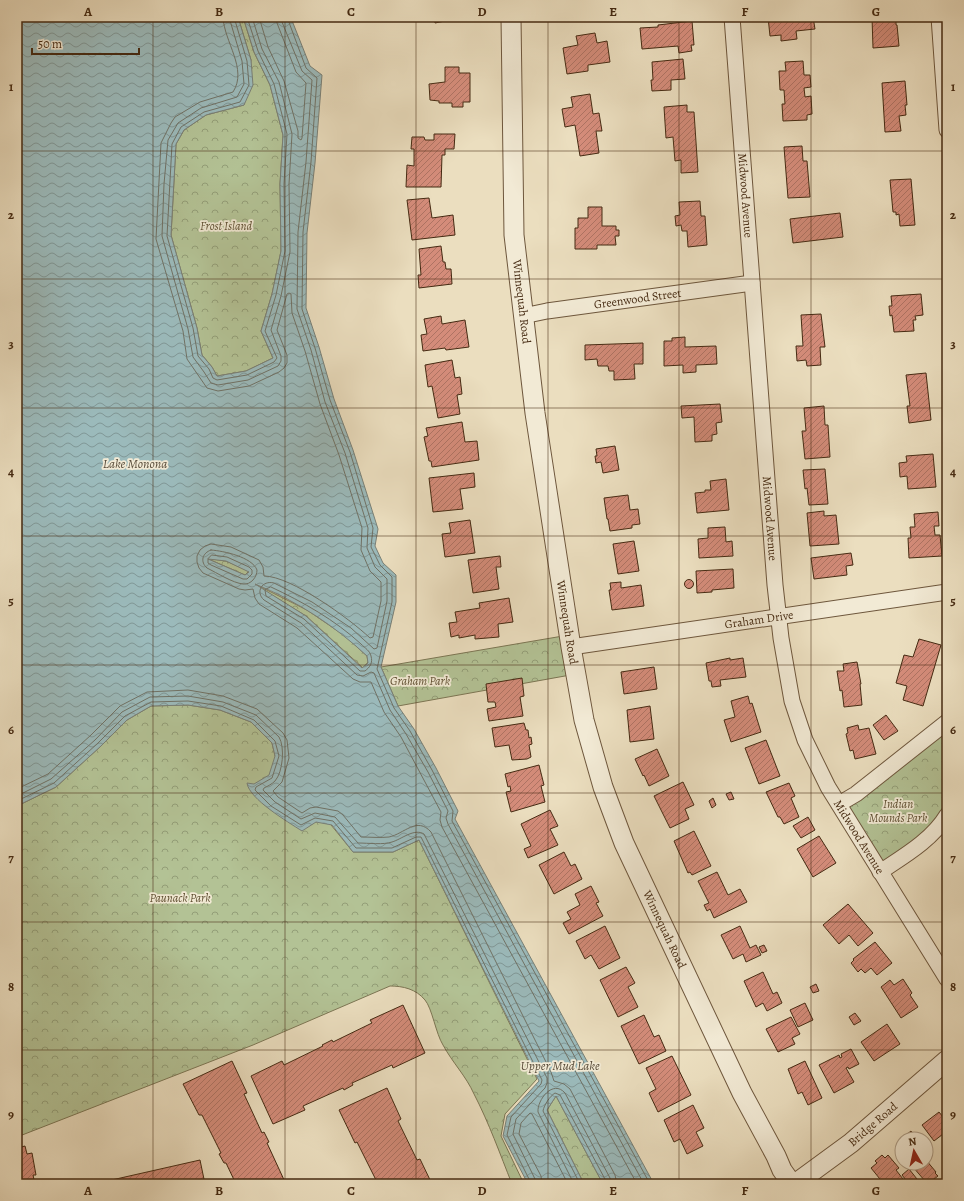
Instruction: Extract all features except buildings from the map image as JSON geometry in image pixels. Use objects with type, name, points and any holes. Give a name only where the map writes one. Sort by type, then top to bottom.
[{"type":"street","name":"Winnequah Road","points":[[511,17],[514,235],[536,420],[571,647],[584,720],[603,787],[624,843],[742,1093],[782,1170],[792,1184]]},
{"type":"street","name":"Midwood Avenue","points":[[732,17],[775,585],[778,617],[792,701],[805,740],[828,787],[947,979]]},
{"type":"street","points":[[939,17],[947,130]]},
{"type":"street","name":"Greenwood Street","points":[[523,316],[547,311],[752,283]]},
{"type":"street","name":"Graham Drive","points":[[571,647],[947,592]]},
{"type":"street","points":[[839,804],[856,794],[947,722]]},
{"type":"street","points":[[880,872],[927,838],[944,821],[947,815]]},
{"type":"street","name":"Bridge Road","points":[[795,1184],[851,1143],[947,1060]]},
{"type":"green space","name":"Frost Island","points":[[238,17],[243,17],[254,52],[270,85],[283,135],[280,184],[281,251],[272,294],[261,331],[273,358],[246,371],[217,376],[202,355],[197,328],[171,235],[176,144],[184,130],[206,115],[244,105],[251,60]]},
{"type":"green space","points":[[206,558],[226,561],[249,571],[245,575]]},
{"type":"green space","points":[[249,581],[307,610],[345,636],[367,656],[368,662],[363,668],[306,616]]},
{"type":"green space","name":"Graham Park","points":[[563,636],[576,674],[398,706],[381,667]]},
{"type":"green space","name":"Paunack Park","points":[[188,705],[220,710],[251,722],[272,743],[275,756],[353,852],[393,852],[419,840],[537,1079],[505,1114],[501,1136],[524,1184],[512,1184],[471,1087],[441,1040],[425,1000],[418,993],[395,986],[390,986],[253,1045],[17,1137],[17,806],[56,787],[127,720],[151,706]]},
{"type":"green space","name":"Indian Mounds Park","points":[[947,722],[947,815],[880,872],[839,804]]},
{"type":"green space","points":[[556,1096],[603,1184],[584,1184],[547,1110]]},
{"type":"water","name":"Lake Monona","points":[[17,17],[238,17],[251,60],[253,85],[244,105],[206,115],[184,130],[176,144],[171,235],[197,328],[202,355],[217,376],[246,371],[273,358],[261,331],[272,294],[281,251],[280,184],[283,135],[270,85],[254,52],[243,17],[289,17],[291,18],[310,66],[322,75],[315,163],[307,233],[306,308],[334,399],[353,450],[378,529],[375,546],[383,563],[396,575],[396,602],[381,667],[398,706],[414,729],[458,811],[455,819],[654,1184],[603,1184],[556,1096],[547,1110],[584,1184],[528,1184],[503,1136],[507,1116],[539,1081],[419,840],[393,852],[353,852],[332,825],[316,822],[302,831],[270,810],[254,796],[247,783],[254,784],[269,775],[275,756],[272,743],[251,722],[220,710],[188,705],[151,706],[127,720],[56,787],[17,806]],"holes":[[[208,559],[226,561],[249,572],[245,575]],[[255,584],[286,598],[315,615],[355,645],[367,656],[368,663],[362,668],[306,616]]]},
{"type":"water label","name":"Upper Mud Lake","points":[[560,1065]]}]
